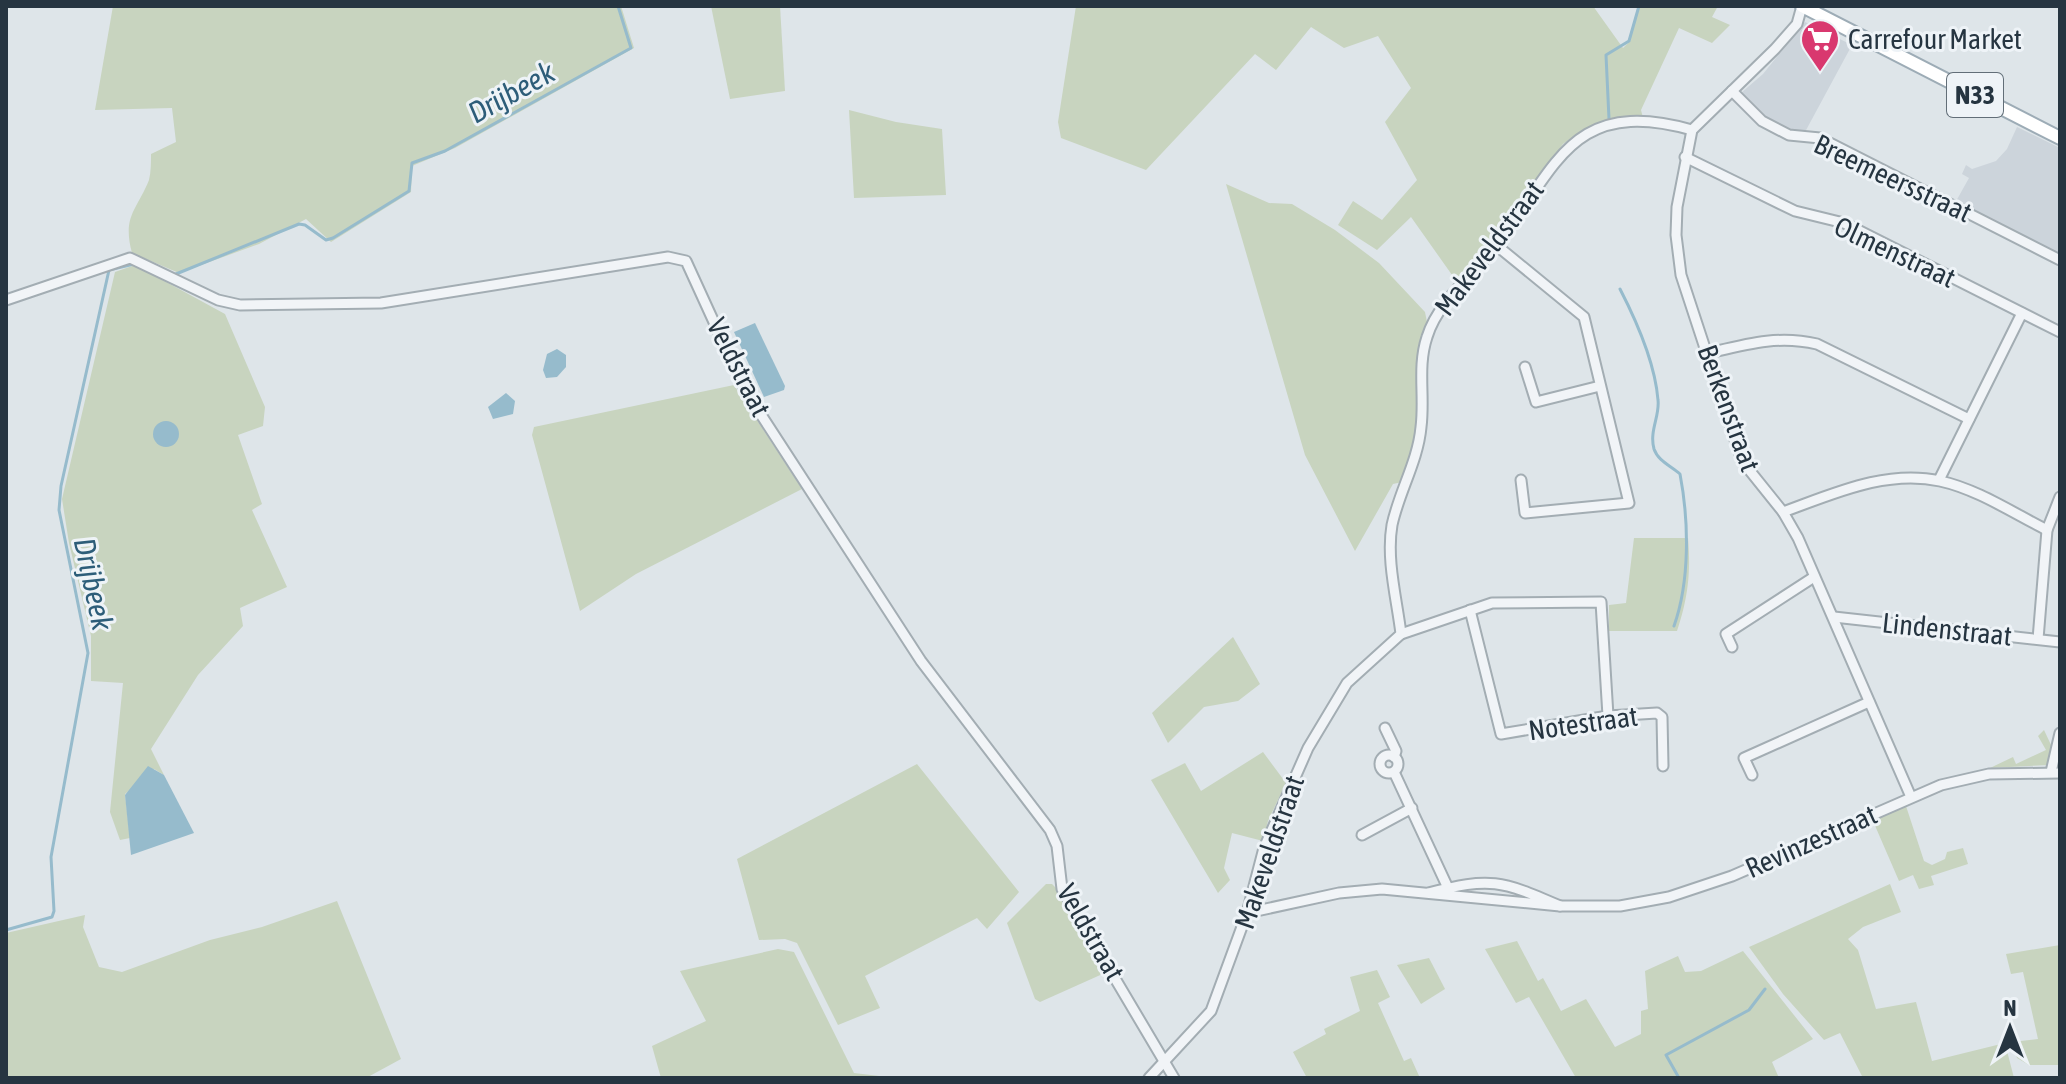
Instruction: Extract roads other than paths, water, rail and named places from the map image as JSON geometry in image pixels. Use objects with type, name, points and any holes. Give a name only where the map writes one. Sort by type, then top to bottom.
[{"type":"main road","name":"N33","points":[[1802,6],[2060,138]]},
{"type":"street","points":[[1692,130],[1790,32],[1797,24],[1802,6]]},
{"type":"street","name":"Breemeersstraat","points":[[1732,91],[1753,115],[1775,128],[1795,137],[1820,138],[2060,260]]},
{"type":"street","name":"Makeveldstraat","points":[[1149,1078],[1211,1011],[1247,913],[1264,848],[1308,748],[1347,683],[1401,634],[1391,550],[1392,528],[1420,437],[1420,375],[1427,336],[1435,315],[1496,245],[1566,149],[1590,131],[1622,121],[1671,124],[1692,130]]},
{"type":"street","name":"Berkenstraat","points":[[1692,130],[1685,157],[1676,235],[1681,275],[1742,461],[1783,512],[1834,617],[1911,797]]},
{"type":"street","name":"Olmenstraat","points":[[1685,157],[1795,211],[1844,223],[2060,332]]},
{"type":"street","points":[[1496,245],[1584,317],[1629,503],[1525,513],[1521,480]]},
{"type":"street","name":"Veldstraat","points":[[6,300],[130,258],[218,300],[240,305],[381,303],[668,257],[686,261],[745,390],[921,661],[1050,830],[1057,846],[1062,889],[1166,1061]]},
{"type":"street","points":[[1939,480],[2022,313]]},
{"type":"street","points":[[1709,353],[1763,340],[1790,338],[1817,344],[1969,419]]},
{"type":"street","points":[[1525,367],[1536,402],[1600,386]]},
{"type":"street","points":[[1783,512],[1876,481],[1899,478],[1939,480],[1961,487],[2047,530]]},
{"type":"street","points":[[2038,639],[2047,530],[2060,497]]},
{"type":"street","points":[[1732,647],[1726,634],[1814,577]]},
{"type":"street","points":[[1401,634],[1470,610],[1514,601],[1601,602],[1608,716]]},
{"type":"street","name":"Notestraat","points":[[1470,610],[1501,734],[1608,716],[1657,713],[1662,717],[1663,766]]},
{"type":"street","name":"Lindenstraat","points":[[1834,617],[2060,642]]},
{"type":"street","points":[[1752,775],[1744,758],[1869,702]]},
{"type":"street","points":[[1385,728],[1396,751],[1394,757],[1398,766],[1394,772]]},
{"type":"street","points":[[2056,772],[2060,733]]},
{"type":"street","points":[[1394,757],[1386,756],[1380,765],[1385,772],[1394,772]]},
{"type":"street","points":[[1394,772],[1448,888]]},
{"type":"street","name":"Revinzestraat","points":[[1247,913],[1350,891],[1428,893],[1560,906],[1620,906],[1689,892],[1911,797],[1969,777],[2056,772]]},
{"type":"street","points":[[1362,835],[1412,808]]},
{"type":"street","name":"Revinzestraat","points":[[1428,893],[1468,882],[1499,882],[1560,906]]},
{"type":"street","points":[[1166,1061],[1174,1078]]},
{"type":"water","points":[[755,323],[785,386],[784,390],[764,397],[734,332]]},
{"type":"water","points":[[557,349],[566,355],[566,367],[557,377],[546,378],[543,370],[547,354]]},
{"type":"water","points":[[506,393],[515,401],[513,414],[493,419],[488,407]]},
{"type":"water","points":[[166,421],[175,425],[179,434],[175,443],[166,447],[157,443],[153,434],[157,425]]},
{"type":"water","points":[[148,766],[164,775],[194,833],[131,855],[125,795]]},
{"type":"waterway","name":"Drijbeek","points":[[176,274],[299,224],[326,240],[333,238],[409,191],[412,163],[445,151],[631,48],[618,6]]},
{"type":"waterway","points":[[1609,119],[1606,55],[1629,41],[1639,6]]},
{"type":"waterway","name":"Drijbeek","points":[[6,930],[52,917],[54,911],[51,857],[88,653],[59,510],[61,486],[109,270],[134,264]]},
{"type":"waterway","points":[[1620,289],[1639,329],[1653,371],[1658,406],[1654,449],[1680,474],[1683,492],[1685,571],[1674,626]]},
{"type":"waterway","points":[[1679,1078],[1666,1055],[1749,1010],[1765,989]]},
{"type":"place","name":"Carrefour Market","points":[[1820,73]]}]
